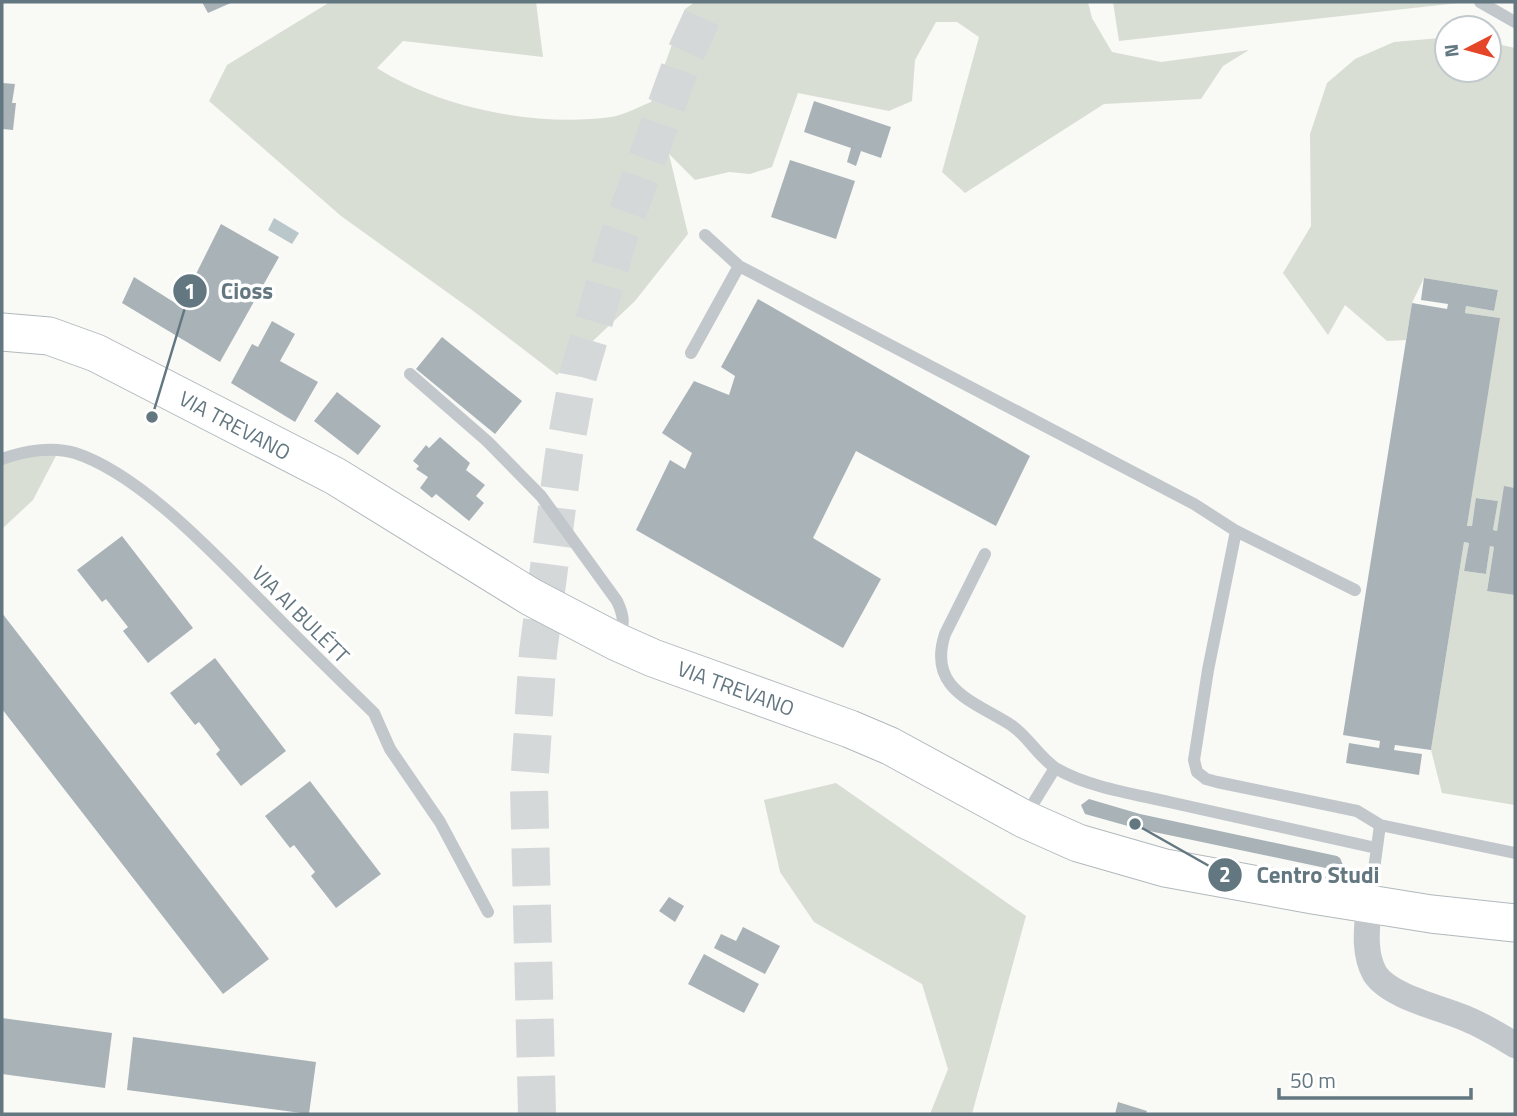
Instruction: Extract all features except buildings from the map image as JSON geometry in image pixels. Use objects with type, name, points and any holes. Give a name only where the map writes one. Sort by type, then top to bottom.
[{"type":"main road","name":"VIA TREVANO","points":[[2,332],[49,336],[96,353],[335,477],[531,597],[617,642],[653,658],[890,746],[1024,819],[1078,843],[1165,868],[1370,904],[1515,923]]},
{"type":"street","points":[[1370,904],[1368,952],[1372,968],[1382,982],[1402,993],[1471,1020],[1515,1045]]},
{"type":"lane","points":[[1480,2],[1515,22]]},
{"type":"lane","points":[[705,235],[739,266],[1194,504],[1236,531],[1355,590]]},
{"type":"lane","points":[[691,353],[739,266]]},
{"type":"lane","points":[[410,374],[487,441],[541,496],[617,601],[624,616],[624,627],[617,642]]},
{"type":"lane","name":"VIA AI BULÉTT","points":[[2,459],[60,450],[92,460],[137,488],[198,538],[374,713],[390,749],[440,822],[488,912]]},
{"type":"lane","points":[[1236,531],[1208,670],[1194,760],[1197,772],[1206,779],[1217,782],[1357,811],[1380,825],[1515,853]]},
{"type":"lane","points":[[985,554],[945,634],[941,648],[942,669],[957,692],[1014,727],[1055,768],[1119,790],[1376,848]]},
{"type":"lane","points":[[1024,819],[1055,768]]},
{"type":"lane","points":[[1370,904],[1380,825]]},
{"type":"shaded area","points":[[330,2],[536,2],[543,57],[403,41],[377,68],[402,82],[459,104],[552,119],[611,117],[651,102],[685,9],[695,2],[1088,2],[1092,18],[1112,52],[1161,62],[1249,50],[1223,66],[1201,99],[1104,104],[965,193],[942,172],[979,37],[957,22],[936,22],[915,60],[912,101],[889,111],[798,93],[772,167],[750,174],[729,172],[695,180],[669,154],[688,234],[635,301],[557,375],[341,216],[209,101],[227,65]]},
{"type":"shaded area","points":[[1113,2],[1467,2],[1119,41]]},
{"type":"shaded area","points":[[1433,39],[1433,84],[1503,84],[1503,45],[1515,48],[1515,488],[1505,487],[1497,531],[1493,530],[1498,501],[1477,498],[1472,526],[1467,526],[1499,318],[1465,313],[1466,306],[1494,311],[1498,290],[1424,278],[1412,303],[1406,340],[1387,341],[1345,305],[1328,335],[1283,273],[1311,226],[1310,134],[1327,83],[1355,59],[1394,42]]},
{"type":"shaded area","points":[[274,218],[299,233],[292,244],[268,230]]},
{"type":"shaded area","points":[[59,450],[33,500],[2,529],[2,459]]},
{"type":"shaded area","points":[[1464,542],[1469,543],[1464,571],[1486,574],[1490,546],[1494,547],[1487,590],[1515,595],[1515,805],[1442,793],[1431,750]]},
{"type":"shaded area","points":[[836,783],[1026,916],[972,1114],[930,1114],[948,1069],[922,984],[814,922],[780,872],[764,800]]},
{"type":"tunnel","points":[[537,1114],[529,787],[538,652],[564,454],[578,376],[619,236],[684,57],[709,2]]},
{"type":"place","name":"Cioss","points":[[152,417]]},
{"type":"place","name":"Centro Studi","points":[[1135,824]]}]
